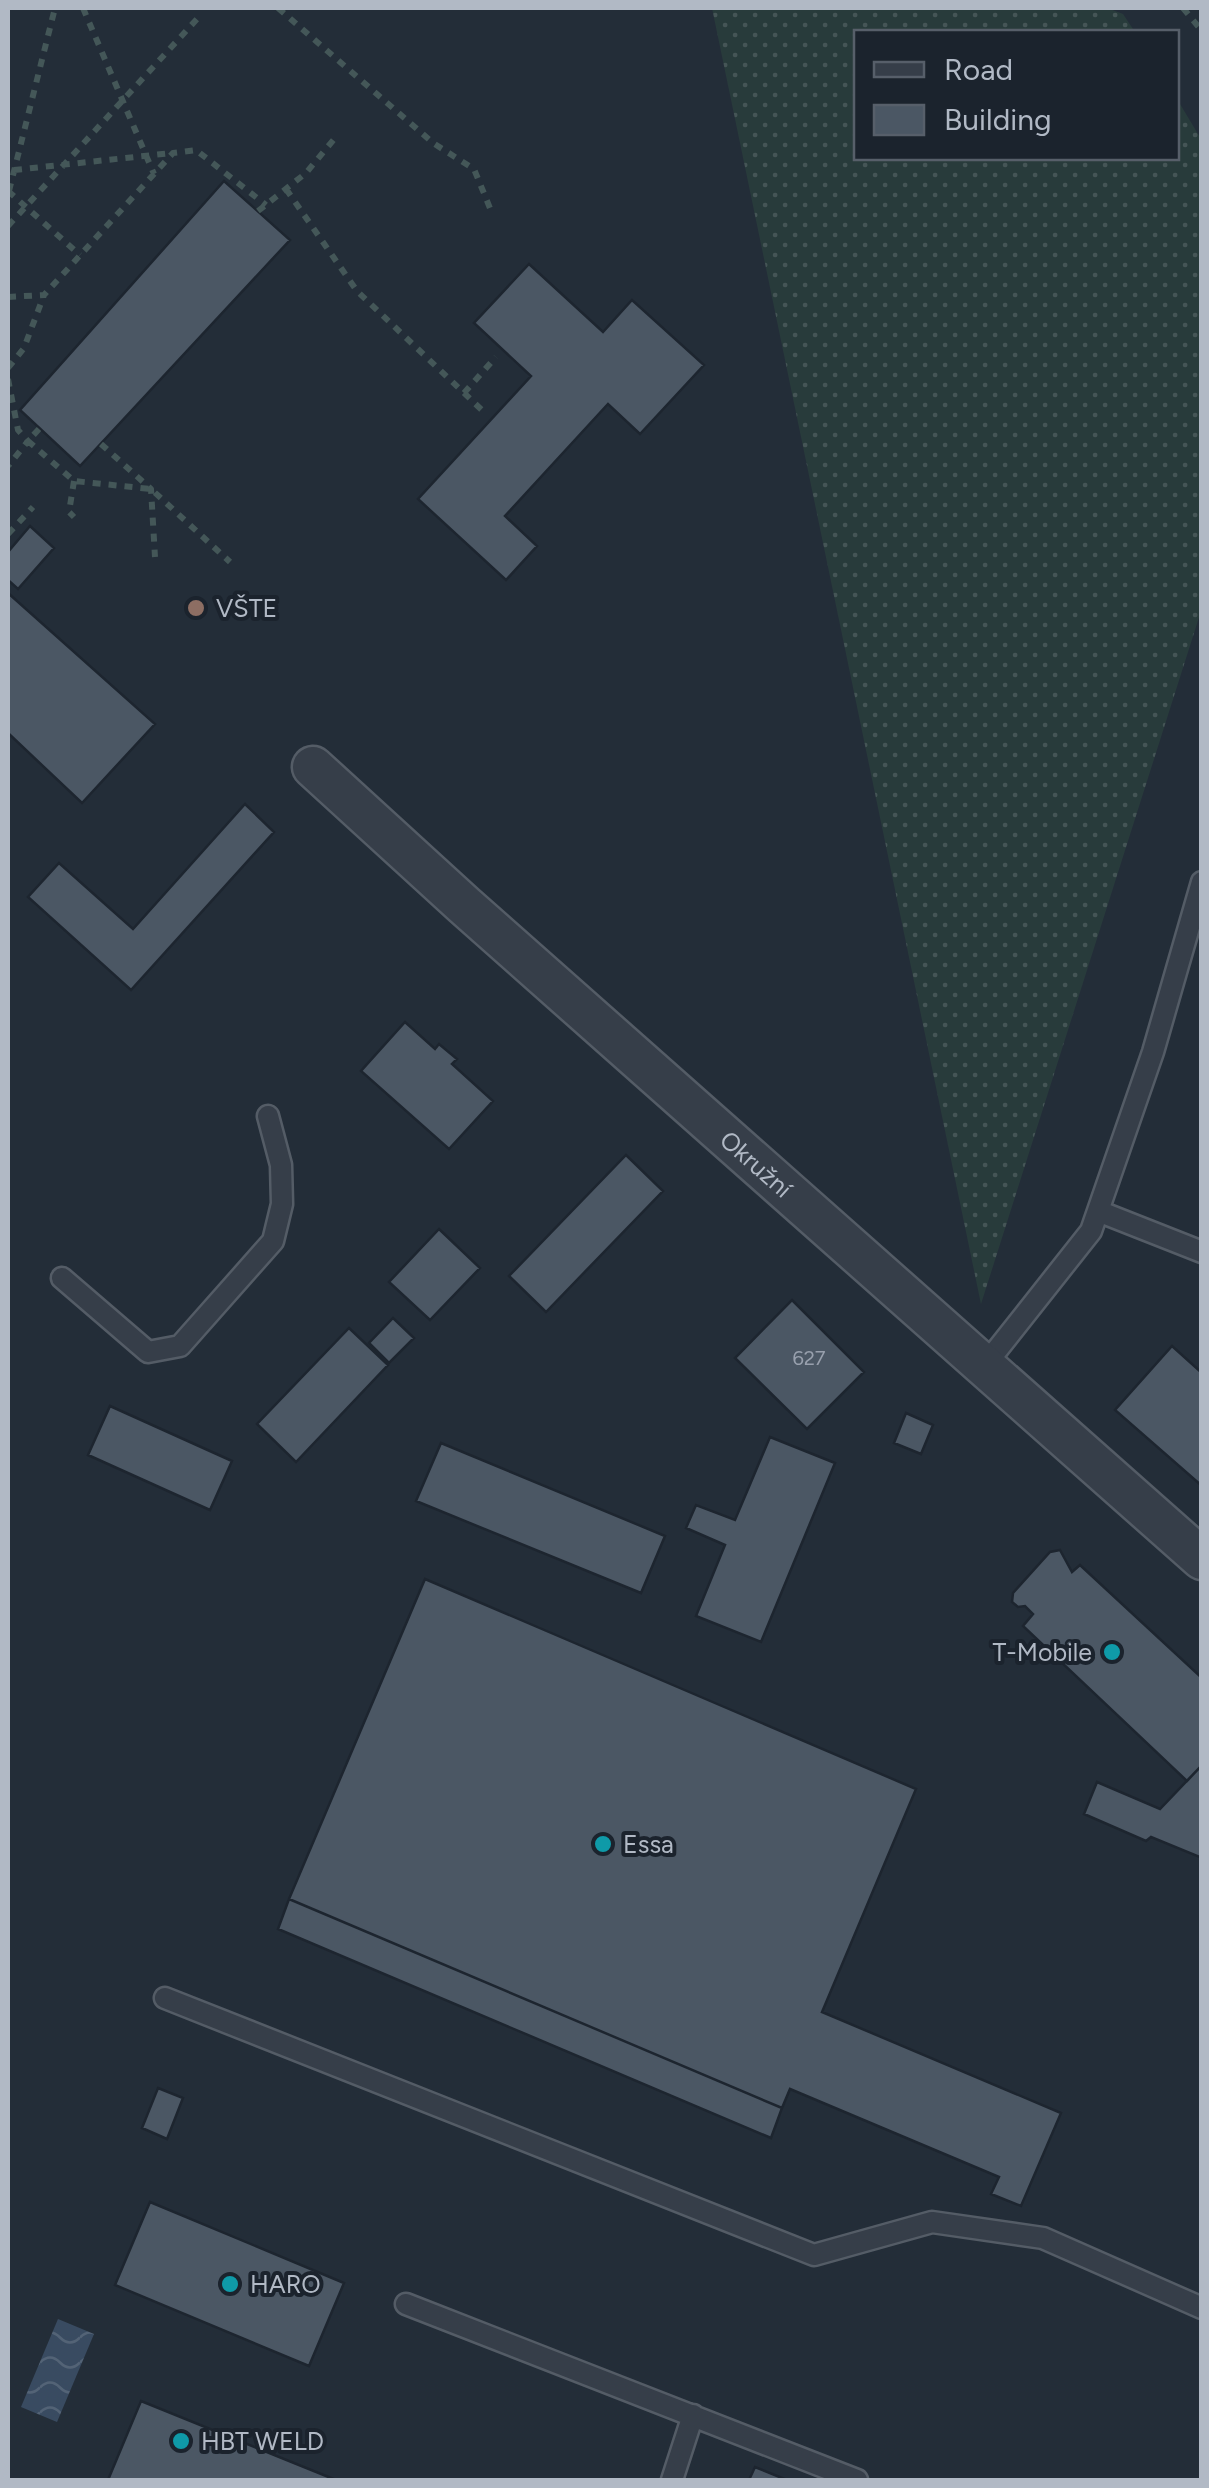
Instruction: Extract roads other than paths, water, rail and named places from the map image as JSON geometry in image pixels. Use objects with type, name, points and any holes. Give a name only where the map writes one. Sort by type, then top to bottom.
[{"type":"street","name":"Okružní","points":[[313,767],[1202,1559]]},
{"type":"lane","points":[[985,1364],[1091,1231],[1152,1052],[1202,882]]},
{"type":"lane","points":[[62,1278],[148,1352],[180,1346],[274,1240],[282,1204],[281,1165],[268,1116]]},
{"type":"lane","points":[[1098,1211],[1202,1252]]},
{"type":"lane","points":[[165,1998],[814,2255],[932,2222],[1044,2238],[1202,2308]]},
{"type":"lane","points":[[406,2304],[857,2480]]},
{"type":"lane","points":[[672,2480],[692,2415]]},
{"type":"water","points":[[58,2319],[94,2334],[57,2422],[21,2407]]},
{"type":"place","name":"VŠTE","points":[[196,608]]},
{"type":"place","name":"T-Mobile","points":[[1112,1652]]},
{"type":"place","name":"Essa","points":[[603,1844]]},
{"type":"place","name":"HARO","points":[[230,2284]]},
{"type":"place","name":"HBT WELD","points":[[181,2441]]}]
